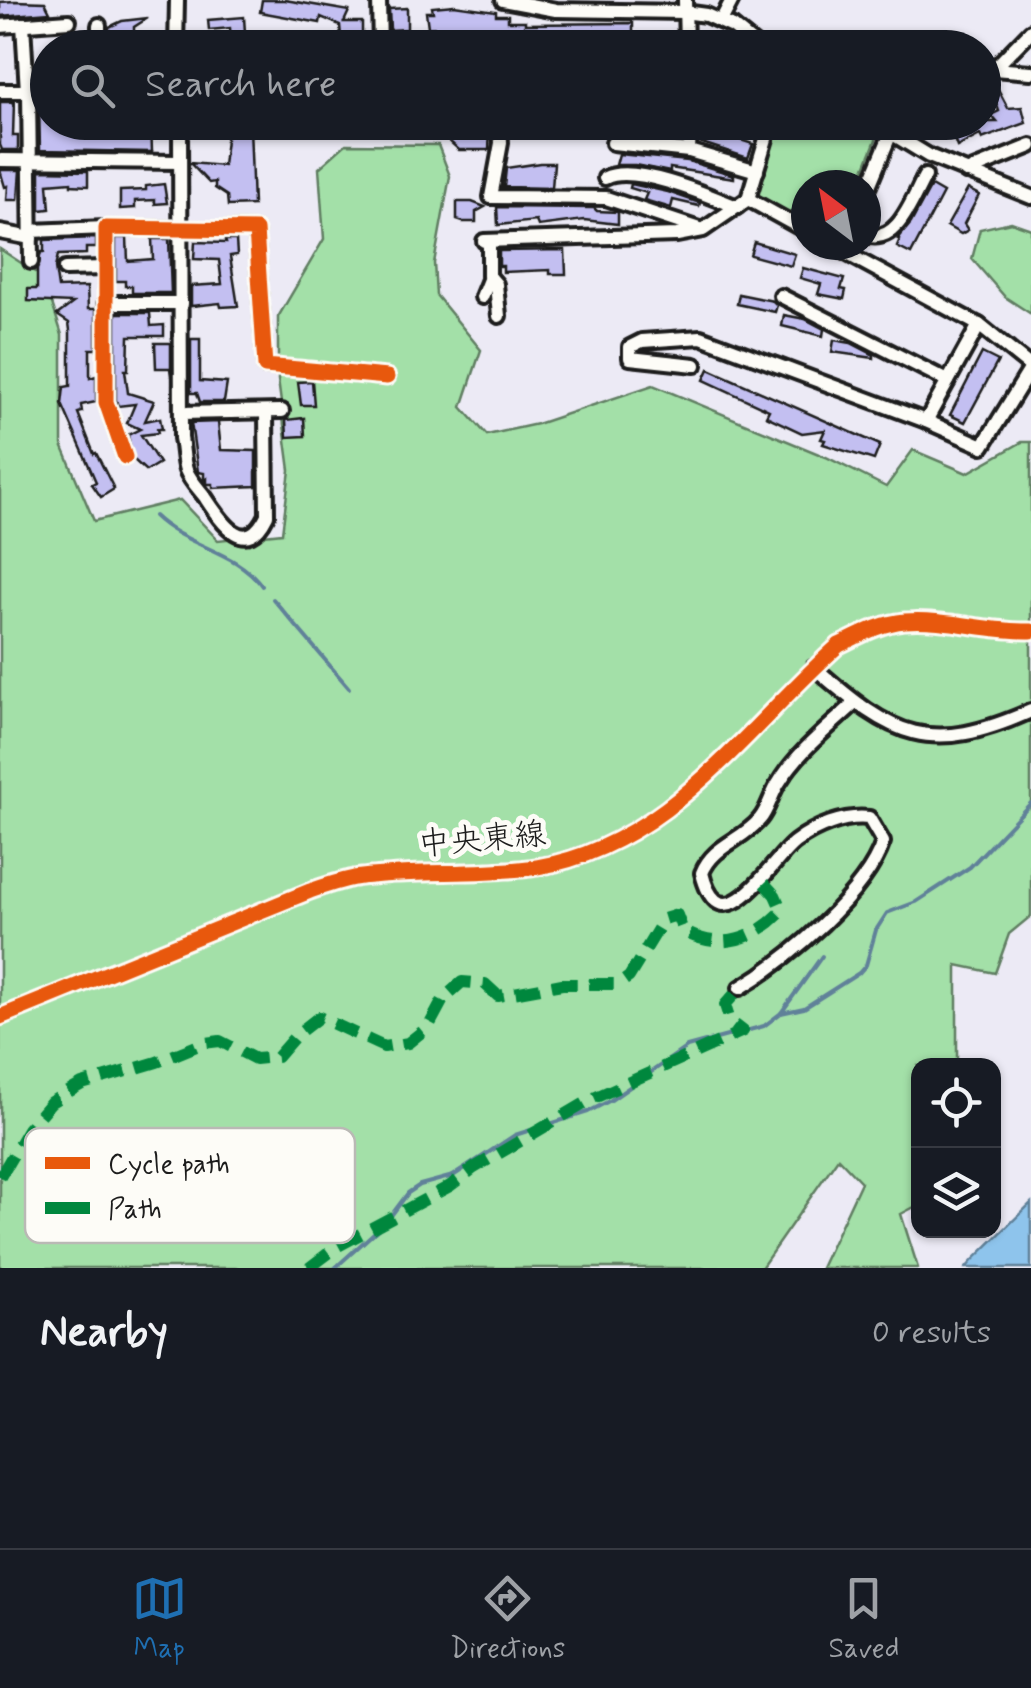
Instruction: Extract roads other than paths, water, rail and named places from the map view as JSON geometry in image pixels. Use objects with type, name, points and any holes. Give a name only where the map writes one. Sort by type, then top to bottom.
[{"type":"street","points":[[176,30],[177,0]]},
{"type":"street","points":[[379,0],[380,30]]},
{"type":"street","points":[[502,0],[556,10],[685,6],[733,30]]},
{"type":"street","points":[[721,21],[732,0]]},
{"type":"street","points":[[0,26],[69,20]]},
{"type":"street","points":[[23,24],[31,262]]},
{"type":"street","points":[[98,25],[98,30]]},
{"type":"street","points":[[1001,61],[1031,31]]},
{"type":"street","points":[[1001,73],[1031,72]]},
{"type":"street","points":[[0,90],[28,91]]},
{"type":"street","points":[[180,140],[181,414],[186,470],[235,535],[247,535],[261,528],[268,516],[266,412]]},
{"type":"street","points":[[501,140],[490,197],[564,192],[606,198],[702,230]]},
{"type":"street","points":[[689,152],[690,140]]},
{"type":"street","points":[[482,297],[490,277],[487,241],[677,235],[702,230],[742,203],[765,140]]},
{"type":"street","points":[[876,170],[888,140]]},
{"type":"street","points":[[901,140],[929,156],[1031,197]]},
{"type":"street","points":[[613,142],[689,152],[756,171]]},
{"type":"street","points":[[966,172],[1031,146]]},
{"type":"street","points":[[1,160],[179,162]]},
{"type":"street","points":[[605,178],[629,174],[692,189],[742,203],[791,224]]},
{"type":"street","points":[[881,236],[896,228],[924,176]]},
{"type":"street","points":[[106,228],[106,402],[126,457]]},
{"type":"street","points":[[0,232],[31,234],[106,228],[256,230],[265,366],[387,377]]},
{"type":"street","points":[[696,365],[630,358],[630,347],[642,341],[701,337],[906,413],[983,446],[1031,368],[979,325],[862,260]]},
{"type":"street","points":[[65,269],[106,268]]},
{"type":"street","points":[[490,277],[496,284],[499,316]]},
{"type":"street","points":[[781,296],[948,381]]},
{"type":"street","points":[[105,303],[181,303]]},
{"type":"street","points":[[926,421],[979,325]]},
{"type":"street","points":[[181,414],[282,412]]},
{"type":"street","name":"中央東線","points":[[0,1017],[310,891],[352,878],[512,870],[558,862],[608,845],[661,816],[814,667],[850,639],[874,627],[906,621],[1031,632]]},
{"type":"street","points":[[814,667],[884,723],[921,735],[962,736],[1031,712]]},
{"type":"street","points":[[740,988],[760,976],[848,899],[866,880],[882,842],[868,818],[851,816],[796,841],[750,894],[733,902],[723,902],[710,894],[702,873],[707,861],[723,845],[760,820],[778,783],[794,763],[855,703]]},
{"type":"water","points":[[1031,1203],[1031,1268],[966,1268],[995,1238],[1001,1238],[1001,1232]]},
{"type":"waterway","points":[[154,516],[181,535],[239,564],[262,586]]},
{"type":"waterway","points":[[273,599],[349,688]]},
{"type":"waterway","points":[[335,1268],[420,1185],[453,1176],[515,1135],[588,1112],[687,1047],[764,1026],[781,1013],[804,1008],[859,973],[887,913],[916,902],[970,867],[1031,803]]},
{"type":"waterway","points":[[781,1013],[822,956]]}]
